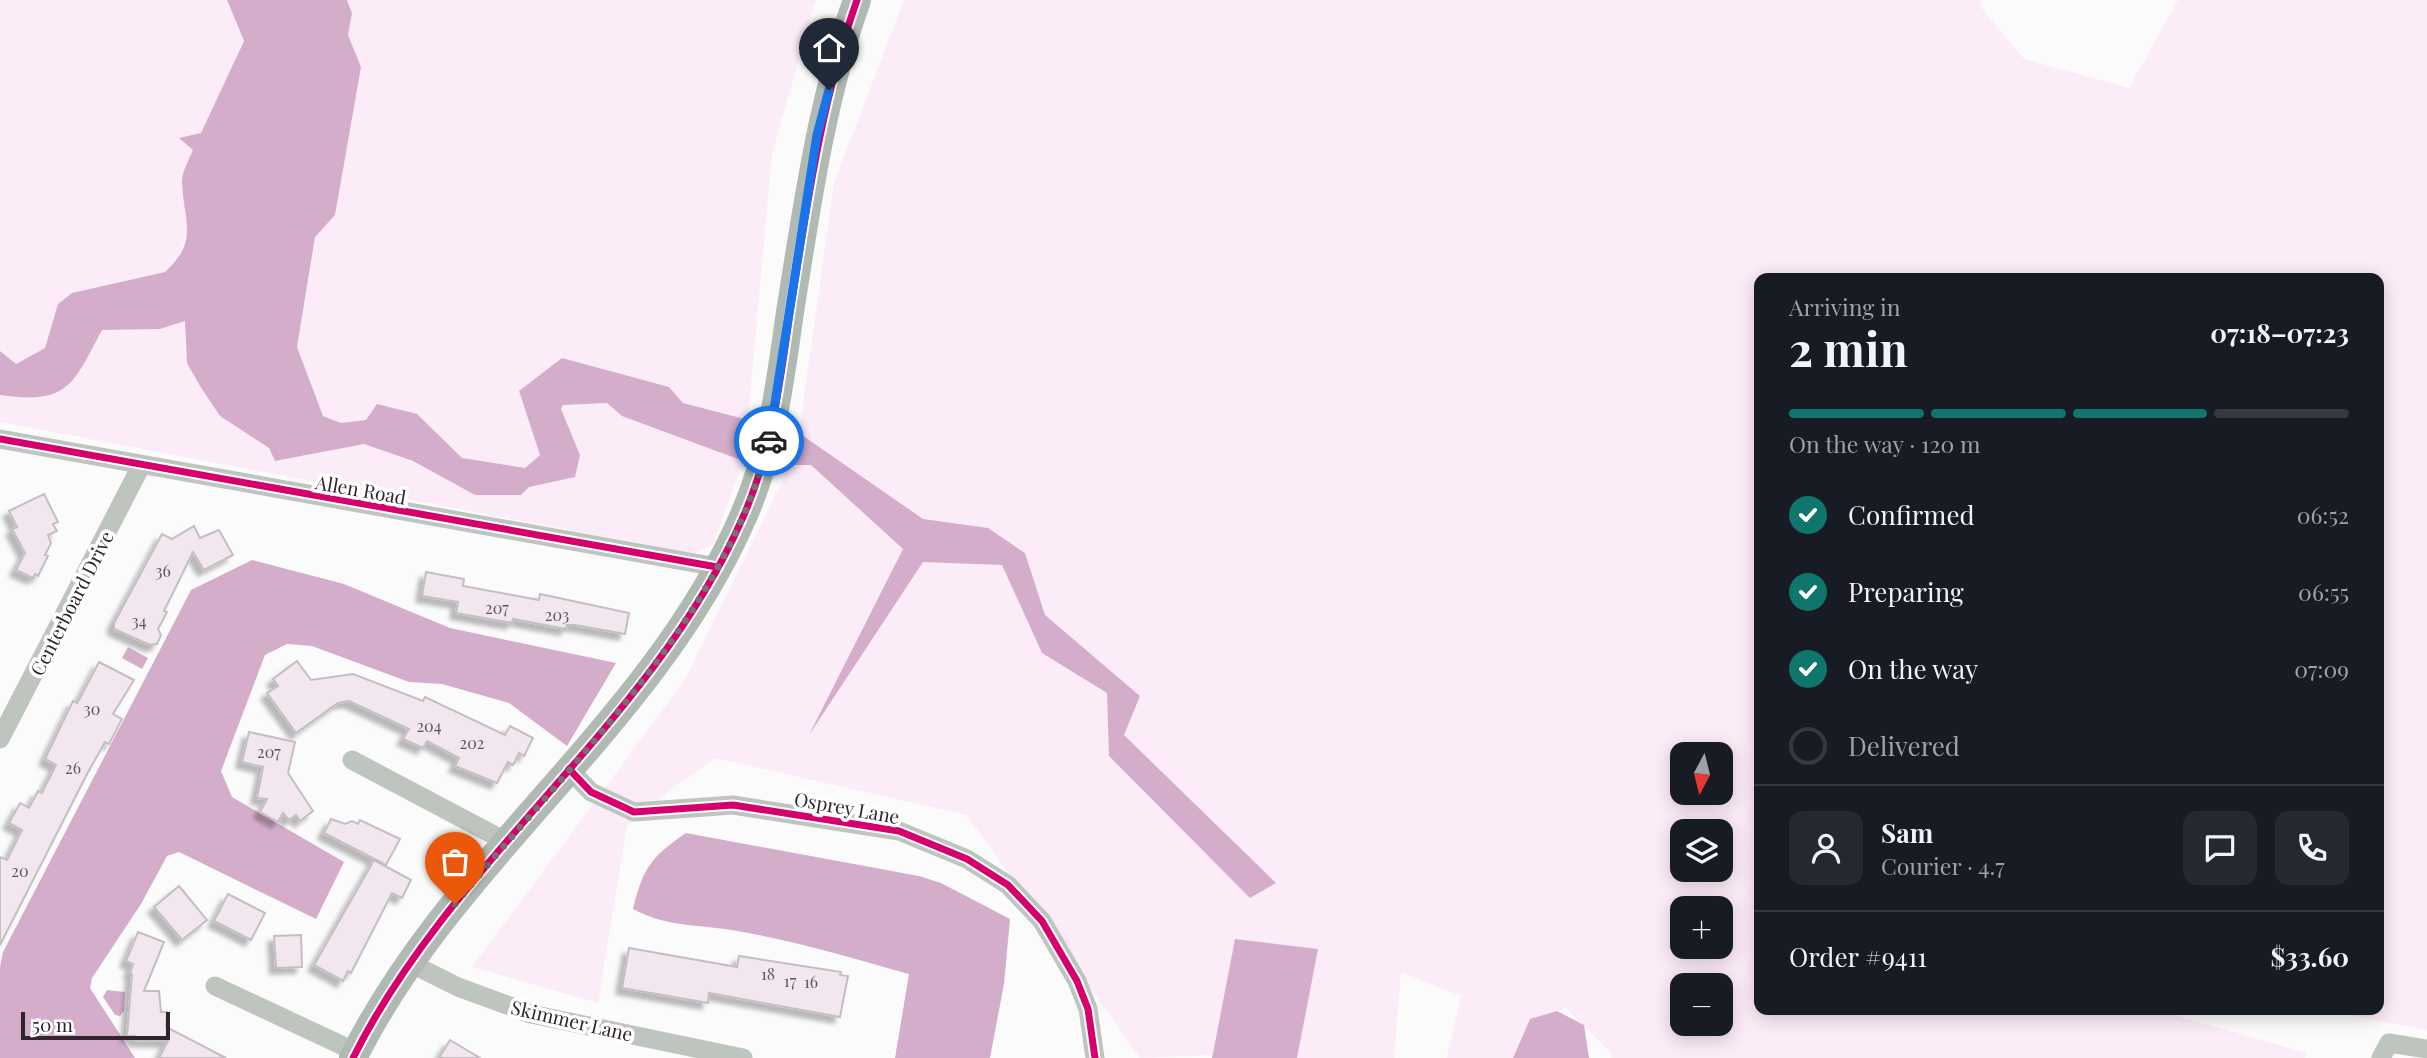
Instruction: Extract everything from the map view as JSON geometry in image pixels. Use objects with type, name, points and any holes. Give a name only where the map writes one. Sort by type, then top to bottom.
[{"type":"main road","points":[[354,1055],[408,962],[505,841],[569,769],[652,668],[678,632],[743,517],[764,460],[774,421],[817,135],[840,46],[857,0]]},
{"type":"street","name":"Allen Road","points":[[0,439],[717,566]]},
{"type":"street","name":"Centerboard Drive","points":[[0,740],[141,466]]},
{"type":"street","points":[[352,760],[505,841]]},
{"type":"street","name":"Osprey Lane","points":[[569,769],[591,792],[634,813],[733,805],[787,812],[900,831],[967,859],[1008,884],[1042,921],[1077,981],[1088,1009],[1095,1058]]},
{"type":"street","name":"Skimmer Lane","points":[[408,962],[458,987],[531,1014],[743,1058]]},
{"type":"street","points":[[215,986],[354,1055]]},
{"type":"street","points":[[2385,1051],[2427,1049]]},
{"type":"shaded area","points":[[0,0],[227,0],[244,41],[182,179],[189,228],[176,262],[165,272],[72,293],[58,304],[45,348],[15,364],[0,351]]},
{"type":"shaded area","points":[[227,0],[347,0],[352,13],[348,35],[361,67],[335,215],[315,237],[297,347],[323,416],[341,423],[366,420],[377,404],[417,414],[462,458],[525,468],[540,455],[519,391],[562,358],[669,387],[683,403],[799,433],[923,519],[988,528],[1025,553],[1045,615],[1140,696],[1124,735],[1276,883],[1250,898],[1109,756],[1107,693],[1042,653],[1002,565],[923,562],[809,735],[903,549],[811,465],[790,465],[746,453],[738,459],[622,416],[607,403],[563,405],[561,409],[580,455],[575,477],[529,487],[521,495],[475,495],[413,461],[364,444],[275,461],[269,448],[220,416],[200,386],[187,363],[185,321],[160,329],[102,330],[83,365],[66,387],[41,397],[0,395],[0,351],[16,364],[45,348],[58,304],[72,293],[165,272],[183,250],[187,229],[182,177],[193,150],[179,138],[201,133],[244,41]]},
{"type":"shaded area","points":[[347,0],[816,0],[772,154],[748,419],[683,403],[669,387],[562,358],[519,391],[540,455],[525,468],[462,458],[416,414],[341,423],[323,416],[297,347],[315,237],[335,214],[361,67],[348,35],[352,13]]},
{"type":"shaded area","points":[[904,0],[1982,0],[1980,6],[2024,59],[2129,88],[2178,0],[2427,0],[2427,1030],[2348,1015],[2384,1015],[2384,273],[1754,273],[1754,1015],[2174,1015],[2306,1053],[2305,1058],[1611,1058],[1612,1054],[1566,1008],[1530,1019],[1513,1058],[1447,1058],[1461,996],[1401,972],[1394,1058],[1297,1058],[1317,949],[1235,939],[1212,1055],[1140,1058],[967,815],[716,758],[678,784],[627,826],[598,1003],[472,967],[685,680],[790,465],[811,465],[903,549],[813,728],[923,562],[1002,565],[1042,653],[1107,693],[1109,756],[1275,883],[1124,735],[1140,696],[1045,615],[1025,553],[988,528],[923,520],[799,433],[834,183]]},
{"type":"shaded area","points":[[186,321],[187,363],[220,416],[269,448],[275,461],[364,444],[413,461],[475,495],[529,487],[580,455],[561,409],[563,405],[607,403],[622,416],[746,453],[714,543],[696,554],[0,422],[0,395],[45,398],[80,372],[102,330],[160,329]]},
{"type":"shaded area","points":[[252,560],[344,584],[450,628],[616,663],[567,746],[509,703],[442,684],[409,682],[312,646],[287,644],[265,655],[221,771],[232,797],[344,862],[316,919],[179,852],[167,856],[141,904],[92,978],[90,988],[135,1058],[0,1058],[0,967],[3,952],[191,590]]},
{"type":"shaded area","points":[[128,647],[148,658],[142,669],[122,658]]},
{"type":"shaded area","points":[[686,833],[919,876],[941,883],[1010,919],[1004,984],[990,1058],[895,1058],[909,974],[781,940],[671,922],[633,909],[650,865],[664,849]]},
{"type":"shaded area","points":[[1235,939],[1318,949],[1297,1058],[1212,1058]]},
{"type":"shaded area","points":[[107,990],[125,992],[124,1011],[120,1016],[115,1015],[103,997]]},
{"type":"shaded area","points":[[1557,1011],[1584,1025],[1589,1058],[1513,1058],[1530,1019]]},
{"type":"building","points":[[44,494],[58,522],[53,524],[57,531],[48,535],[51,543],[45,555],[48,556],[38,576],[35,574],[33,578],[16,570],[25,553],[12,529],[17,527],[9,511]]},
{"type":"building","points":[[194,526],[200,538],[219,530],[233,555],[204,570],[193,552],[164,611],[167,612],[158,629],[161,635],[157,644],[150,645],[114,629],[114,623],[162,534],[172,539]]},
{"type":"building","points":[[426,572],[464,579],[463,586],[539,600],[540,594],[629,613],[625,634],[575,625],[567,625],[566,629],[513,619],[512,623],[456,613],[458,602],[422,596]]},
{"type":"building","points":[[297,661],[311,680],[353,674],[423,701],[425,697],[505,735],[510,726],[533,738],[524,756],[519,753],[513,765],[508,762],[497,783],[455,766],[459,758],[427,741],[423,748],[403,739],[409,729],[349,701],[338,703],[296,733],[267,693],[278,686],[273,679]]},
{"type":"building","points":[[99,662],[134,680],[113,714],[122,719],[109,744],[105,742],[87,774],[0,945],[0,857],[7,860],[22,830],[9,823],[20,803],[29,808],[38,791],[42,793],[56,765],[45,759],[73,701],[77,703]]},
{"type":"building","points":[[249,732],[295,742],[288,773],[313,811],[300,821],[296,815],[289,820],[283,813],[278,822],[260,812],[267,799],[257,798],[263,767],[242,762]]},
{"type":"building","points":[[331,819],[345,824],[352,821],[358,824],[360,820],[400,839],[386,865],[324,833]]},
{"type":"building","points":[[374,860],[411,880],[402,898],[392,893],[351,973],[348,971],[343,981],[314,965]]},
{"type":"building","points":[[179,886],[207,920],[182,940],[154,907]]},
{"type":"building","points":[[228,894],[265,913],[251,940],[214,921]]},
{"type":"building","points":[[138,932],[164,942],[144,991],[159,991],[161,1012],[167,1012],[166,1027],[226,1058],[159,1058],[168,1041],[134,1040],[135,1036],[127,1036],[130,973],[133,964],[126,961]]},
{"type":"building","points":[[301,935],[302,967],[276,968],[274,936]]},
{"type":"building","points":[[629,948],[737,967],[739,956],[841,972],[840,975],[848,976],[840,1017],[709,993],[708,1003],[622,988]]},
{"type":"building","points":[[450,1040],[480,1058],[439,1058]]},
{"type":"cycle path","points":[[353,1058],[395,986],[443,918],[658,661],[705,591],[743,517],[768,442],[816,154],[844,38],[857,0]]},
{"type":"cycle path","points":[[0,439],[717,567]]},
{"type":"cycle path","points":[[569,769],[591,792],[634,812],[733,805],[899,831],[967,859],[1008,885],[1042,921],[1077,981],[1088,1009],[1095,1058]]},
{"type":"way so far","points":[[455,904],[505,841],[645,678],[678,632],[743,517],[769,441]]},
{"type":"route","points":[[769,441],[817,135],[829,90]]}]
